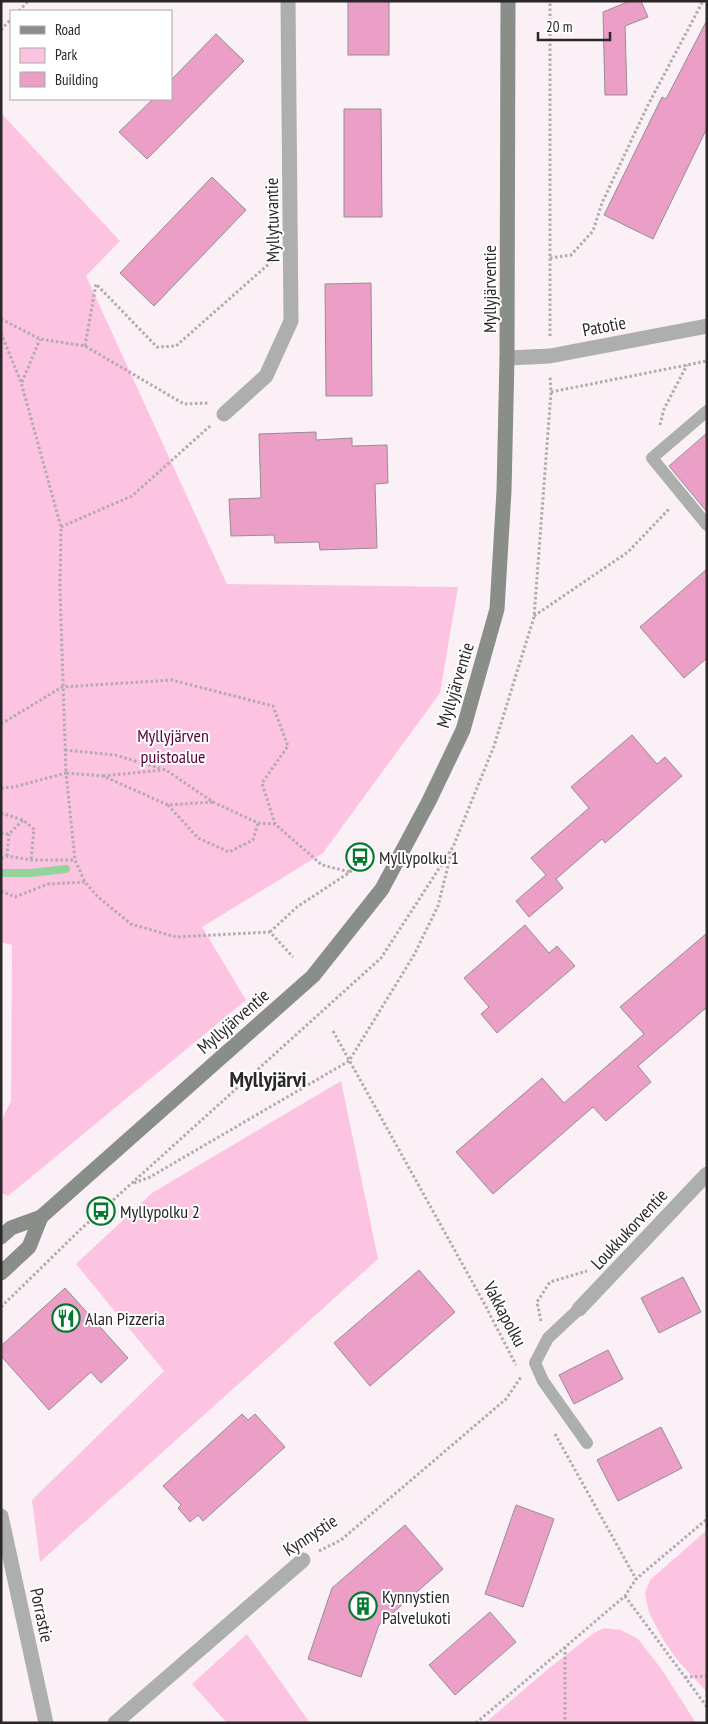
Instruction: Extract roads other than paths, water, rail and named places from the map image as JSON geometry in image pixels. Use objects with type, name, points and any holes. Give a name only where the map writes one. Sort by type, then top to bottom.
[{"type":"main road","name":"Myllyjärventie","points":[[1,1238],[11,1228],[41,1217],[313,976],[382,889],[429,801],[463,730],[496,609],[504,490],[507,358],[508,1]]},
{"type":"main road","name":"Myllyjärventie","points":[[1,1273],[29,1247],[41,1217]]},
{"type":"street","name":"Myllytuvantie","points":[[224,414],[266,376],[291,321],[288,1]]},
{"type":"street","name":"Patotie","points":[[507,358],[550,356],[707,326]]},
{"type":"street","name":"Loukkukorventie","points":[[579,1309],[707,1174]]},
{"type":"street","name":"Porrastie","points":[[1,1516],[46,1723]]},
{"type":"street","name":"Kynnystie","points":[[115,1723],[303,1560]]},
{"type":"lane","points":[[707,411],[652,458],[707,525]]},
{"type":"lane","points":[[579,1309],[548,1338],[535,1363],[543,1381],[586,1443]]},
{"type":"waterway","points":[[1,873],[31,873],[66,869]]},
{"type":"place","name":"Myllypolku 1","points":[[360,857]]},
{"type":"place","name":"Myllypolku 2","points":[[101,1211]]},
{"type":"place","name":"Alan Pizzeria","points":[[66,1318]]},
{"type":"place","name":"Kynnystien Palvelukoti","points":[[363,1606]]},
{"type":"district","name":"Myllyjärvi","points":[[268,1079]]},
{"type":"park label","name":"Myllyjärven puistoalue","points":[[173,745]]}]
